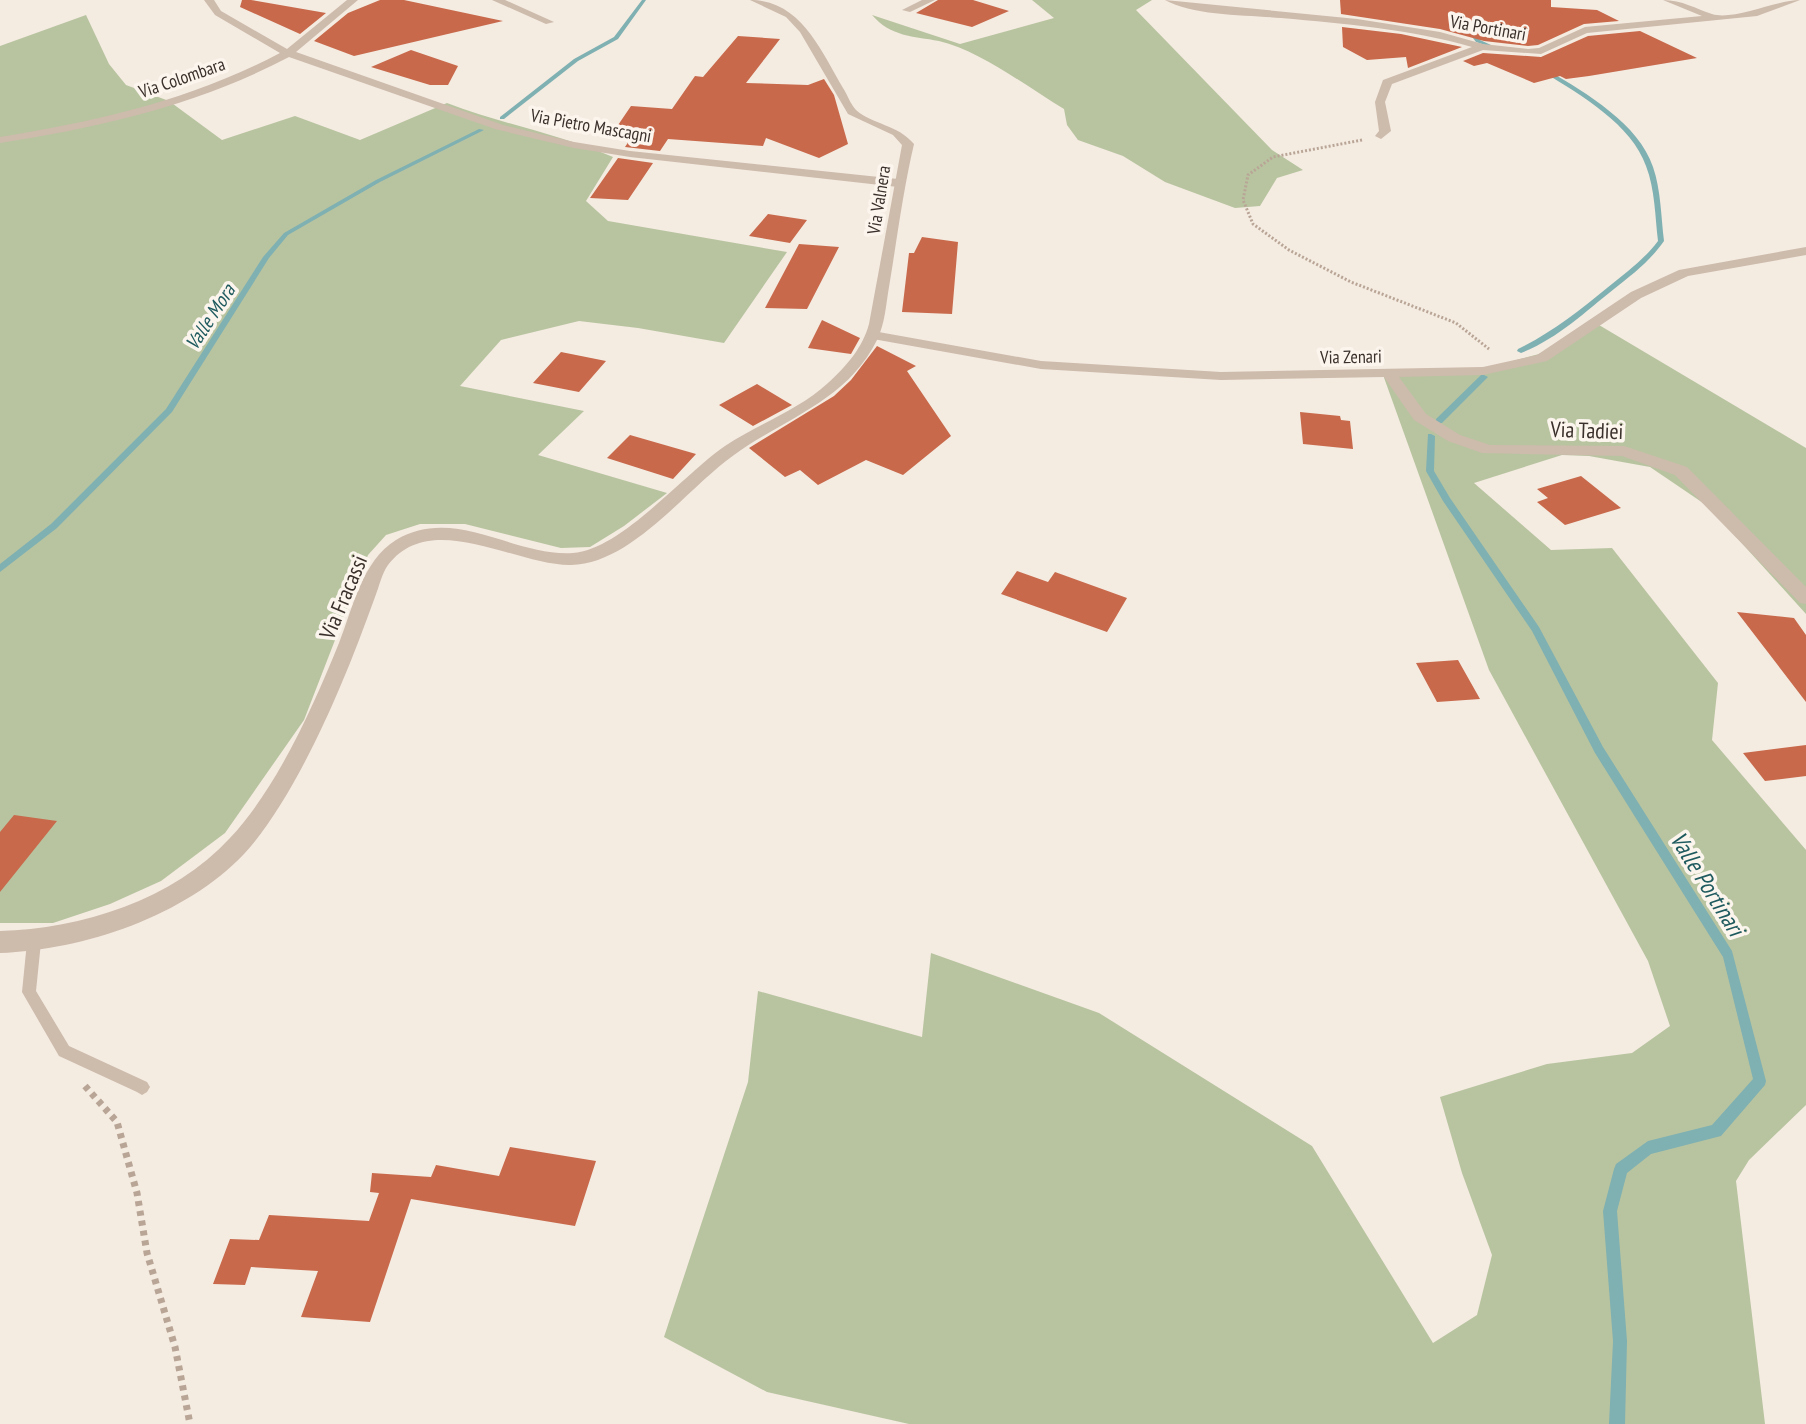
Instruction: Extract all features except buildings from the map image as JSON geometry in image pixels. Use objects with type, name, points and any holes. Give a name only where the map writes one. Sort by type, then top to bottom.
[{"type":"street","name":"Via Pietro Mascagni","points":[[209,0],[218,13],[250,35],[289,52],[499,127],[574,145],[898,183]]},
{"type":"street","name":"Via Colombara","points":[[0,140],[82,127],[177,103],[246,75],[289,52],[353,0]]},
{"type":"street","points":[[497,0],[549,22]]},
{"type":"street","name":"Via Valnera","points":[[755,0],[789,15],[804,30],[852,112],[906,139],[908,144],[898,183],[889,256],[873,335]]},
{"type":"street","points":[[907,10],[930,0]]},
{"type":"street","name":"Via Portinari","points":[[1170,0],[1206,8],[1357,22],[1440,35],[1508,51],[1541,51],[1585,30],[1757,13],[1795,0]]},
{"type":"street","points":[[1668,0],[1715,16]]},
{"type":"street","points":[[1381,136],[1385,131],[1380,102],[1387,82],[1482,47]]},
{"type":"street","name":"Via Zenari","points":[[873,335],[1041,365],[1221,376],[1389,374],[1506,368],[1542,358],[1636,295],[1684,273],[1806,251]]},
{"type":"street","name":"Via Fracassi","points":[[0,942],[34,942],[88,933],[131,917],[181,888],[236,848],[294,765],[312,732],[380,562],[395,547],[416,536],[444,531],[550,558],[594,555],[623,539],[730,450],[832,388],[873,335]]},
{"type":"street","name":"Via Tadiei","points":[[1389,374],[1407,404],[1420,417],[1454,438],[1488,450],[1624,451],[1681,471],[1806,598]]},
{"type":"lane","points":[[34,942],[29,992],[64,1051],[142,1087]]},
{"type":"path","points":[[1381,136],[1273,157],[1248,175],[1243,200],[1253,224],[1289,250],[1351,282],[1456,323],[1490,349],[1506,368]]},
{"type":"path","points":[[64,1051],[91,1094],[117,1122],[137,1193],[147,1253],[175,1347],[190,1424]]},
{"type":"green space","points":[[1032,0],[1152,0],[1136,10],[1272,150],[1303,170],[1277,178],[1260,206],[1235,208],[1165,182],[1123,156],[1078,140],[1067,125],[1064,109],[1003,70],[955,46],[895,32],[872,15],[960,44],[1054,18]]},
{"type":"green space","points":[[86,15],[109,64],[126,85],[169,101],[222,140],[295,116],[360,140],[447,103],[613,157],[586,201],[608,221],[787,252],[724,343],[579,321],[501,340],[460,386],[584,411],[538,455],[667,493],[590,547],[561,548],[465,524],[420,524],[386,535],[368,555],[304,720],[225,833],[161,881],[110,904],[53,923],[0,923],[0,46]]},
{"type":"green space","points":[[1599,325],[1806,448],[1806,614],[1709,507],[1650,467],[1589,456],[1562,455],[1474,483],[1551,550],[1612,548],[1718,683],[1712,740],[1806,850],[1806,1105],[1749,1160],[1736,1181],[1765,1424],[909,1424],[767,1392],[664,1337],[748,1082],[758,991],[922,1037],[931,953],[1099,1013],[1312,1146],[1433,1343],[1477,1315],[1492,1255],[1462,1173],[1440,1097],[1547,1064],[1632,1053],[1670,1026],[1648,961],[1489,670],[1382,372],[1479,370],[1539,354]]},
{"type":"waterway","name":"Valle Mora","points":[[502,118],[576,60],[616,38],[644,0]]},
{"type":"waterway","name":"Valle Portinari","points":[[1469,31],[1478,41],[1489,46]]},
{"type":"waterway","name":"Valle Portinari","points":[[1521,351],[1546,338],[1579,314],[1638,266],[1661,241],[1652,176],[1644,153],[1607,112],[1547,72]]},
{"type":"waterway","name":"Valle Mora","points":[[0,569],[54,526],[169,410],[266,257],[286,234],[378,181],[481,130]]},
{"type":"waterway","name":"Valle Portinari","points":[[1439,421],[1484,377]]},
{"type":"waterway","name":"Valle Portinari","points":[[1431,436],[1430,471],[1446,499],[1536,629],[1599,750],[1728,955],[1760,1081],[1716,1131],[1648,1148],[1621,1169],[1610,1211],[1620,1341],[1617,1424]]}]
